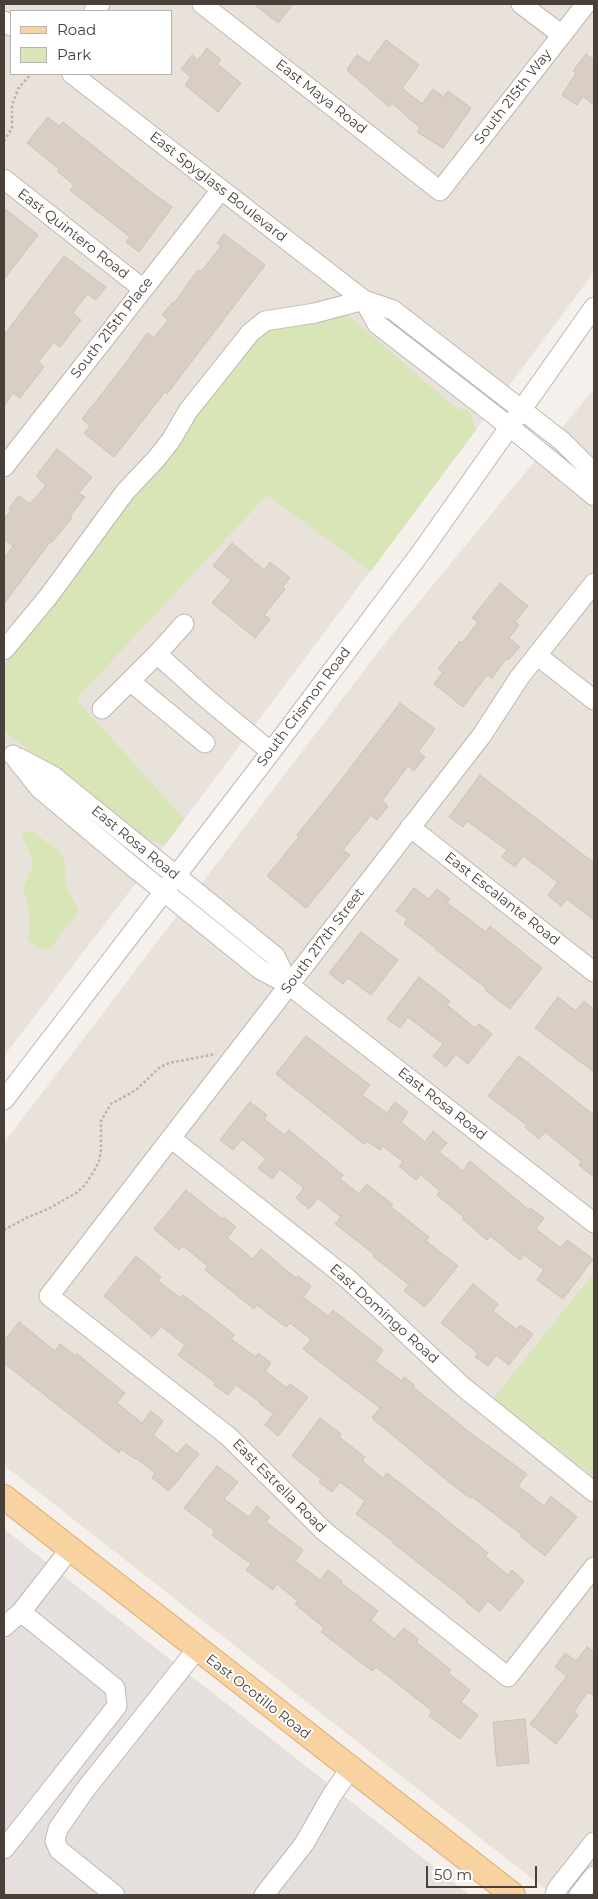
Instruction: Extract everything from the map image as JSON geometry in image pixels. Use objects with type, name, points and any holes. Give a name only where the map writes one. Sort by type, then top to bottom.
[{"type":"main road","name":"East Ocotillo Road","points":[[4,1497],[512,1895]]},
{"type":"street","name":"East Maya Road","points":[[202,4],[440,191]]},
{"type":"street","points":[[521,4],[562,36]]},
{"type":"street","name":"South 215th Way","points":[[440,191],[586,4]]},
{"type":"street","name":"East Spyglass Boulevard","points":[[73,75],[364,300],[393,310],[562,441],[594,473]]},
{"type":"street","name":"East Quintero Road","points":[[4,179],[143,289]]},
{"type":"street","name":"South 215th Place","points":[[4,467],[221,190]]},
{"type":"street","points":[[4,650],[48,597],[125,492],[166,446],[188,411],[250,332],[265,320],[315,313],[364,300]]},
{"type":"street","name":"East Spyglass Boulevard","points":[[364,300],[377,324],[594,496]]},
{"type":"street","name":"South Crismon Road","points":[[4,1100],[271,752],[422,551],[594,307]]},
{"type":"street","name":"South 217th Street","points":[[49,1296],[482,735],[519,678],[594,583]]},
{"type":"street","points":[[102,709],[131,682],[184,624]]},
{"type":"street","points":[[157,654],[207,699],[271,752]]},
{"type":"street","points":[[538,656],[594,700]]},
{"type":"street","points":[[131,682],[205,743]]},
{"type":"street","name":"East Rosa Road","points":[[8,751],[53,776],[275,956],[289,985]]},
{"type":"street","name":"East Rosa Road","points":[[8,751],[40,789],[261,970],[289,985],[594,1223]]},
{"type":"street","name":"East Escalante Road","points":[[410,827],[594,972]]},
{"type":"street","name":"East Domingo Road","points":[[172,1139],[348,1279],[462,1386],[594,1492]]},
{"type":"street","name":"East Estrella Road","points":[[49,1296],[228,1436],[324,1532],[508,1677],[594,1568]]},
{"type":"street","points":[[4,1627],[21,1612],[70,1549]]},
{"type":"street","points":[[4,1849],[117,1706],[115,1688],[21,1612]]},
{"type":"street","points":[[115,1895],[59,1850],[55,1841],[58,1828],[85,1790],[196,1649]]},
{"type":"street","points":[[264,1895],[304,1844],[332,1795],[350,1769]]},
{"type":"street","points":[[555,1895],[594,1842]]},
{"type":"street","points":[[579,1895],[594,1876]]},
{"type":"path","points":[[4,141],[12,128],[12,106],[18,89],[30,75]]},
{"type":"path","points":[[4,1230],[55,1205],[76,1193],[85,1184],[98,1161],[101,1150],[101,1121],[105,1112],[111,1104],[144,1084],[160,1067],[169,1063],[214,1053],[231,1061]]},
{"type":"shaded area","points":[[4,4],[594,4],[594,272],[165,845],[4,1056]]},
{"type":"shaded area","points":[[594,389],[594,1895],[553,1895],[4,1465],[4,1143],[378,652]]},
{"type":"shaded area","points":[[4,1529],[470,1895],[4,1895]]},
{"type":"green space","points":[[344,312],[456,408],[469,411],[476,430],[371,571],[267,495],[76,699],[184,819],[165,845],[143,839],[4,731],[4,666],[137,491],[174,452],[197,411],[264,329]]},
{"type":"green space","points":[[31,831],[58,850],[64,858],[66,887],[79,911],[49,950],[36,947],[28,940],[30,920],[28,904],[23,890],[32,867],[32,857],[22,837],[24,832]]},
{"type":"green space","points":[[594,1273],[594,1477],[494,1398]]},
{"type":"building","points":[[254,4],[293,4],[278,23]]},
{"type":"building","points":[[386,40],[419,65],[402,88],[422,104],[433,89],[444,97],[448,91],[471,108],[443,148],[417,132],[420,128],[392,103],[389,107],[347,70],[357,55],[369,63]]},
{"type":"building","points":[[207,48],[221,60],[217,64],[241,83],[218,112],[185,85],[191,77],[181,69],[192,55],[198,60]]},
{"type":"building","points":[[586,54],[594,60],[594,105],[583,96],[577,105],[562,95],[576,73],[573,71]]},
{"type":"building","points":[[48,117],[59,126],[63,122],[172,207],[139,252],[126,242],[130,237],[70,190],[74,185],[57,171],[59,169],[27,143]]},
{"type":"building","points":[[4,208],[38,235],[4,279]]},
{"type":"building","points":[[224,234],[265,265],[167,394],[165,392],[114,457],[84,433],[90,426],[82,419],[147,333],[154,338],[168,320],[162,315],[174,303],[198,270],[201,272],[221,246],[217,243]]},
{"type":"building","points":[[64,256],[106,287],[96,300],[87,294],[73,313],[81,320],[60,347],[54,342],[38,362],[44,367],[20,398],[13,393],[4,406],[4,335]]},
{"type":"building","points":[[57,449],[92,477],[79,493],[85,497],[70,516],[72,518],[50,542],[4,604],[4,558],[13,546],[4,539],[4,519],[11,510],[9,508],[19,496],[30,504],[46,485],[36,476]]},
{"type":"building","points":[[232,543],[264,570],[270,562],[290,578],[283,587],[285,589],[264,615],[270,619],[255,638],[212,603],[231,580],[213,566]]},
{"type":"building","points":[[500,583],[528,606],[515,622],[519,625],[509,638],[520,647],[508,660],[506,659],[492,678],[487,675],[463,707],[434,684],[443,672],[438,669],[478,622],[472,618]]},
{"type":"building","points":[[400,703],[435,729],[418,752],[425,757],[414,771],[408,766],[382,801],[388,806],[377,820],[371,815],[343,850],[350,855],[306,908],[267,876],[299,837],[297,835]]},
{"type":"building","points":[[480,775],[594,863],[594,920],[567,899],[561,906],[548,895],[558,882],[523,856],[515,867],[502,857],[507,850],[467,821],[463,827],[449,817]]},
{"type":"building","points":[[414,888],[429,899],[437,889],[450,899],[447,903],[486,932],[490,926],[542,968],[510,1009],[404,924],[407,919],[396,911]]},
{"type":"building","points":[[361,932],[398,960],[371,995],[348,978],[343,984],[329,973]]},
{"type":"building","points":[[419,977],[450,1001],[447,1005],[475,1028],[479,1024],[492,1034],[468,1064],[456,1054],[446,1067],[433,1056],[443,1044],[408,1017],[400,1028],[387,1019]]},
{"type":"building","points":[[558,997],[576,1011],[584,1001],[594,1009],[594,1072],[535,1028]]},
{"type":"building","points":[[306,1036],[370,1085],[362,1095],[387,1113],[395,1102],[408,1112],[401,1122],[425,1142],[433,1131],[447,1143],[439,1152],[463,1171],[470,1161],[529,1210],[530,1208],[544,1218],[536,1229],[561,1248],[567,1240],[593,1259],[563,1299],[537,1280],[544,1270],[524,1255],[520,1260],[490,1236],[487,1240],[462,1219],[464,1217],[437,1195],[440,1191],[421,1175],[416,1180],[399,1166],[403,1162],[383,1146],[380,1150],[367,1141],[364,1144],[276,1074]]},
{"type":"building","points":[[519,1056],[594,1115],[594,1177],[579,1165],[581,1161],[545,1132],[539,1139],[525,1127],[527,1125],[488,1096]]},
{"type":"building","points":[[250,1102],[267,1115],[264,1119],[284,1135],[289,1130],[343,1175],[340,1179],[359,1194],[367,1184],[393,1205],[391,1207],[429,1237],[426,1241],[458,1266],[425,1307],[404,1291],[409,1285],[373,1256],[374,1254],[335,1224],[341,1217],[318,1198],[309,1209],[296,1198],[304,1188],[280,1169],[272,1179],[258,1168],[266,1159],[242,1139],[233,1150],[220,1140]]},
{"type":"building","points":[[186,1190],[222,1219],[224,1217],[236,1227],[227,1238],[253,1259],[261,1249],[296,1278],[298,1276],[311,1286],[303,1297],[328,1316],[333,1310],[383,1350],[375,1361],[402,1381],[404,1377],[414,1385],[413,1387],[473,1435],[527,1474],[518,1486],[544,1506],[551,1496],[577,1517],[545,1556],[520,1536],[521,1534],[444,1478],[372,1418],[380,1408],[303,1349],[311,1339],[290,1323],[286,1327],[257,1305],[254,1309],[205,1270],[208,1266],[183,1246],[179,1250],[154,1229]]},
{"type":"building","points":[[136,1256],[161,1277],[158,1281],[180,1298],[183,1295],[235,1335],[231,1339],[256,1357],[258,1353],[271,1363],[265,1371],[287,1388],[290,1384],[308,1397],[278,1436],[265,1425],[273,1414],[260,1402],[236,1385],[228,1395],[214,1385],[216,1383],[178,1355],[185,1345],[161,1326],[152,1337],[104,1296]]},
{"type":"building","points":[[473,1284],[498,1304],[493,1311],[516,1329],[520,1325],[533,1334],[509,1365],[496,1355],[488,1366],[475,1357],[478,1353],[441,1323]]},
{"type":"building","points":[[19,1322],[55,1351],[60,1344],[76,1356],[77,1354],[125,1393],[117,1403],[142,1423],[151,1411],[163,1421],[153,1435],[177,1454],[186,1444],[199,1454],[169,1491],[152,1478],[155,1473],[136,1458],[121,1449],[119,1453],[4,1363],[4,1341]]},
{"type":"building","points":[[320,1418],[341,1434],[339,1437],[365,1457],[362,1461],[383,1478],[387,1473],[488,1553],[485,1556],[508,1575],[512,1570],[524,1581],[500,1611],[488,1601],[479,1612],[394,1542],[356,1514],[365,1501],[340,1482],[332,1492],[319,1482],[321,1479],[292,1456]]},
{"type":"building","points":[[217,1466],[238,1482],[224,1499],[249,1517],[257,1506],[270,1517],[266,1522],[303,1550],[295,1561],[320,1580],[328,1570],[342,1581],[341,1583],[378,1611],[371,1620],[394,1639],[404,1628],[418,1639],[416,1642],[451,1670],[448,1673],[470,1690],[461,1702],[478,1715],[460,1739],[429,1716],[432,1711],[388,1676],[376,1667],[372,1671],[321,1632],[324,1628],[295,1604],[298,1601],[277,1584],[273,1590],[246,1570],[251,1564],[212,1535],[215,1531],[184,1508]]},
{"type":"building","points":[[587,1647],[594,1652],[594,1696],[588,1692],[574,1711],[578,1715],[556,1744],[530,1724],[567,1676],[555,1667],[565,1653],[576,1661]]},
{"type":"building","points":[[525,1719],[529,1763],[497,1766],[493,1722]]}]
